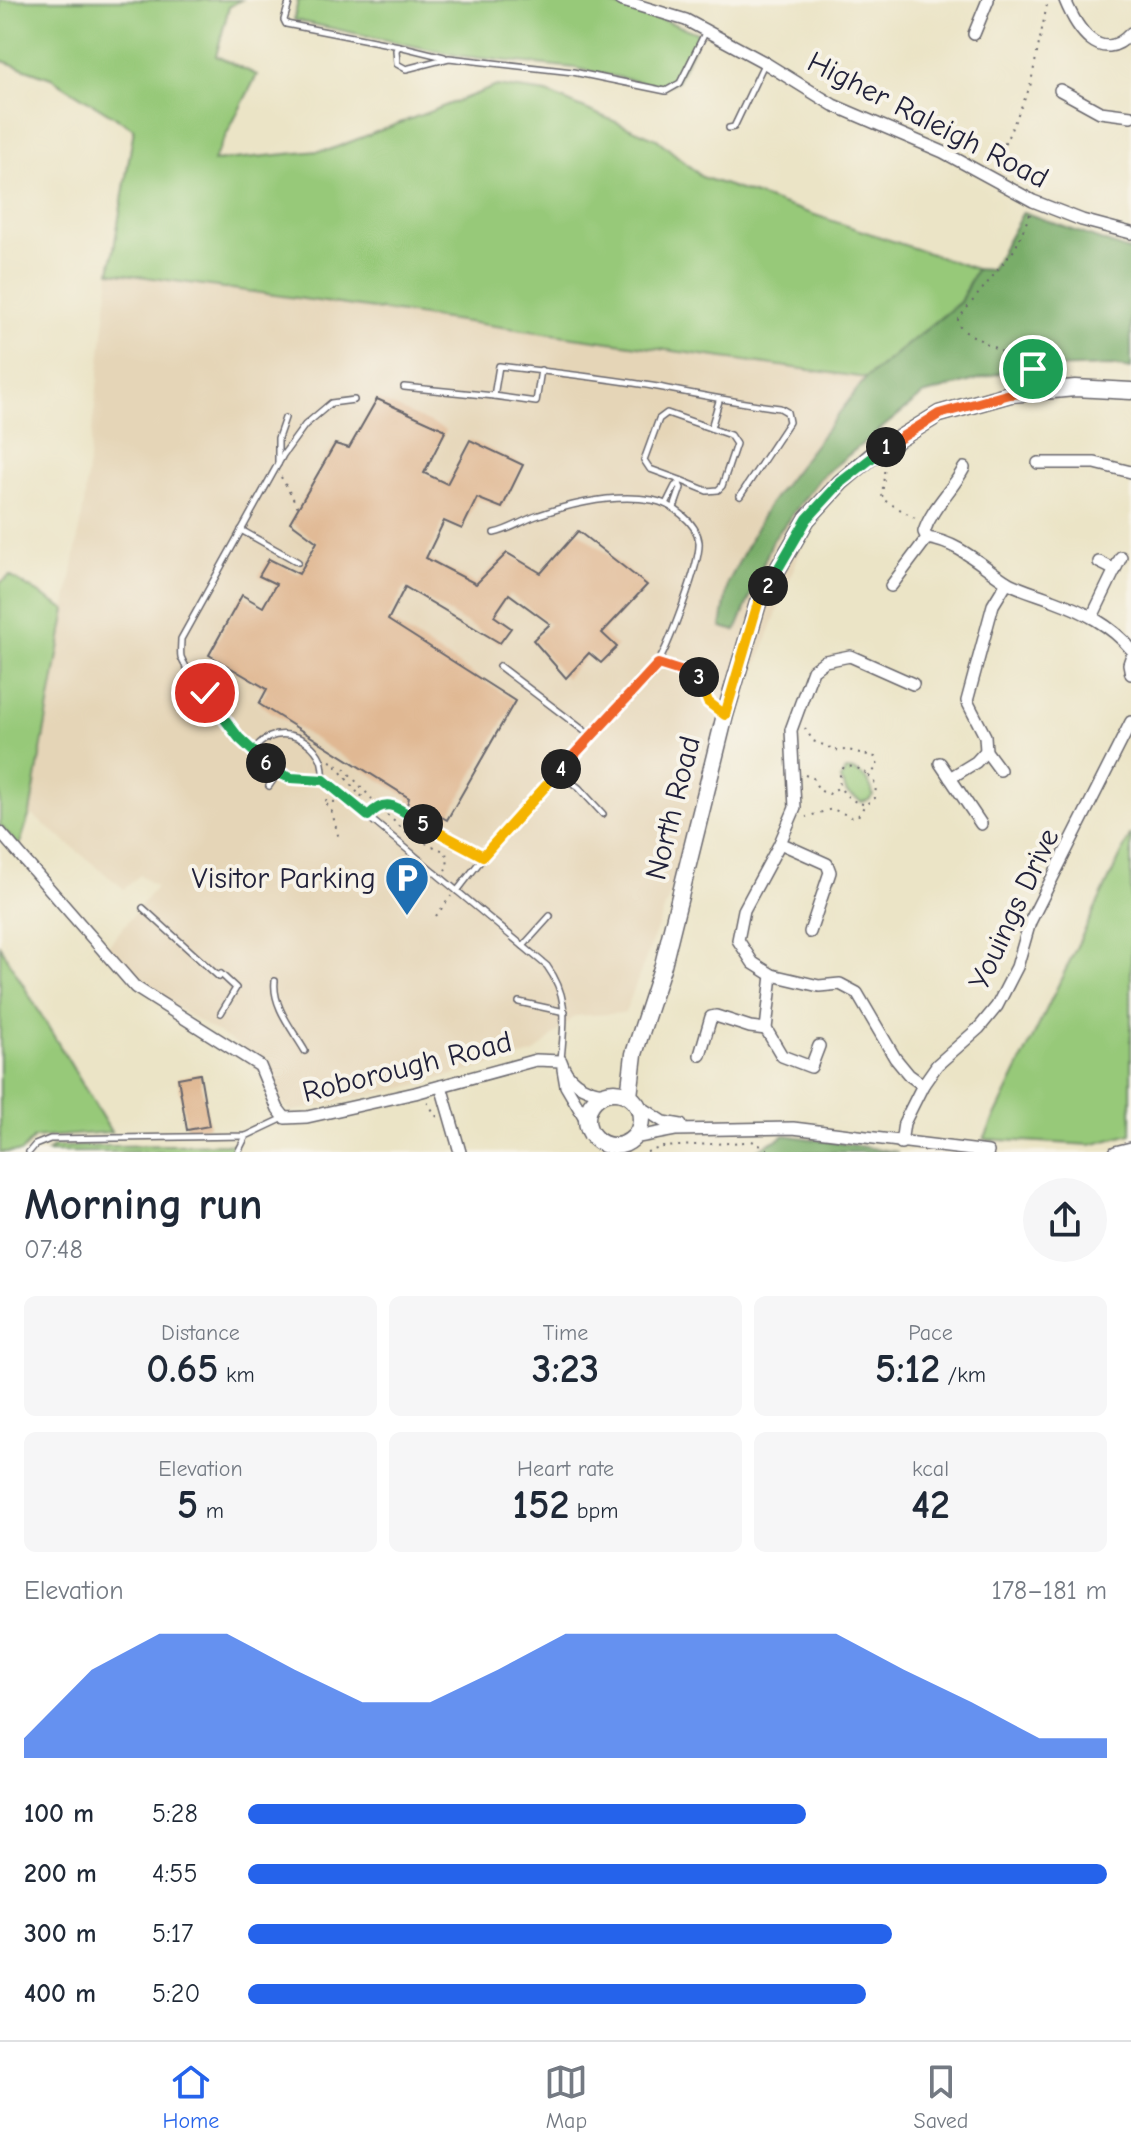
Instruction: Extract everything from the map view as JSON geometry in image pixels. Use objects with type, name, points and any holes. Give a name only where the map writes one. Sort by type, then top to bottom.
[{"type":"main road","name":"North Road","points":[[634,1101],[634,1054],[663,965],[725,715],[758,603],[807,519],[841,482],[886,447],[939,414],[1010,394],[1075,388],[1131,391]]},
{"type":"main road","name":"North Road","points":[[606,1092],[634,1054]]},
{"type":"main road","points":[[615,1091],[634,1101],[641,1122],[629,1143],[611,1146],[593,1144],[586,1120],[590,1104],[606,1092],[615,1091]]},
{"type":"street","name":"Higher Raleigh Road","points":[[620,0],[686,20],[764,62],[833,105],[943,152],[1033,201],[1082,220],[1131,233]]},
{"type":"street","points":[[974,34],[977,12],[988,0]]},
{"type":"street","points":[[1065,0],[1075,24],[1086,37],[1102,45],[1115,44],[1130,37]]},
{"type":"street","points":[[1060,90],[1100,112],[1131,116]]},
{"type":"street","points":[[1038,463],[1095,463],[1131,472]]},
{"type":"street","points":[[927,538],[924,532],[932,512],[952,490],[964,468]]},
{"type":"street","points":[[927,538],[944,541],[965,551],[1007,582],[1092,617],[1120,636],[1131,649]]},
{"type":"street","points":[[891,586],[927,538]]},
{"type":"street","points":[[1092,617],[1121,557]]},
{"type":"street","points":[[1099,562],[1115,570]]},
{"type":"street","points":[[1000,770],[986,751],[985,736],[967,701],[993,605],[1007,582]]},
{"type":"street","points":[[913,684],[850,656],[825,661],[813,670],[791,730],[795,808],[744,910],[738,940],[753,963],[772,975],[819,986],[840,984],[857,993],[895,1058],[909,1075],[923,1085]]},
{"type":"street","points":[[1131,658],[1131,674]]},
{"type":"street","name":"Youings Drive","points":[[901,1143],[904,1123],[937,1065],[979,1028],[997,1006],[1017,967],[1030,922],[1131,722]]},
{"type":"street","points":[[950,778],[976,762],[986,751]]},
{"type":"street","points":[[940,763],[981,824]]},
{"type":"street","name":"Roborough Road","points":[[0,832],[135,987],[260,1066],[278,1109],[285,1118],[307,1117],[536,1060],[562,1064]]},
{"type":"street","points":[[780,843],[827,864],[830,872],[810,932]]},
{"type":"street","points":[[772,975],[766,1029],[782,1056],[811,1067],[819,1046]]},
{"type":"street","points":[[700,1055],[711,1017],[766,1029]]},
{"type":"street","points":[[562,1064],[577,1084],[589,1091],[606,1092]]},
{"type":"street","points":[[562,1064],[566,1086],[586,1120]]},
{"type":"street","points":[[441,1086],[460,1152]]},
{"type":"street","points":[[634,1101],[664,1122],[697,1129]]},
{"type":"street","points":[[629,1143],[655,1132],[793,1128],[988,1152]]},
{"type":"street","points":[[1115,1152],[1131,1148]]},
{"type":"lane","points":[[290,0],[284,20],[286,24],[449,58],[573,72],[666,91],[680,83],[707,31]]},
{"type":"lane","points":[[399,46],[395,60],[406,69],[449,58]]},
{"type":"lane","points":[[729,128],[734,127],[764,62]]},
{"type":"lane","points":[[494,396],[499,366],[657,387],[719,401],[780,408],[789,417],[789,422],[740,496]]},
{"type":"lane","points":[[404,387],[536,402],[541,370]]},
{"type":"lane","points":[[354,400],[331,403],[305,425],[278,464],[181,639],[181,657],[239,738],[253,752],[278,773],[291,778],[324,780],[454,894],[547,966],[562,991],[565,1012],[562,1064]]},
{"type":"lane","points":[[711,428],[719,401]]},
{"type":"lane","points":[[667,413],[730,435],[736,444],[722,486],[713,492],[679,482],[650,469],[644,460],[659,419],[667,413]]},
{"type":"lane","points":[[278,464],[278,438],[285,418]]},
{"type":"lane","points":[[666,504],[679,482]]},
{"type":"lane","points":[[674,508],[681,488],[679,482]]},
{"type":"lane","points":[[454,894],[483,856],[658,664],[696,569],[699,540],[683,515],[674,508],[635,498],[587,501],[541,514],[494,533]]},
{"type":"lane","points":[[241,530],[298,562]]},
{"type":"lane","points":[[499,666],[591,736]]},
{"type":"lane","points":[[253,752],[258,742],[269,736],[281,733],[296,737],[321,760],[324,780]]},
{"type":"lane","points":[[558,772],[579,788],[603,814]]},
{"type":"lane","points":[[269,786],[278,773]]},
{"type":"lane","points":[[368,816],[377,806],[392,806],[483,856]]},
{"type":"lane","points":[[143,908],[236,988],[221,1013]]},
{"type":"lane","points":[[523,946],[550,916]]},
{"type":"lane","points":[[275,981],[273,993],[277,1003],[305,1051]]},
{"type":"lane","points":[[519,1002],[565,1012]]},
{"type":"lane","points":[[29,1152],[35,1145],[50,1139],[246,1136],[285,1118]]},
{"type":"lane","points":[[238,1152],[246,1136]]},
{"type":"path","points":[[990,177],[1030,87],[1048,0]]},
{"type":"path","points":[[1033,201],[1026,227],[1015,249],[958,319],[958,325],[1033,369],[1035,392]]},
{"type":"path","points":[[886,447],[882,499],[926,524]]},
{"type":"path","points":[[278,464],[286,490],[298,507]]},
{"type":"path","points":[[658,664],[700,677],[708,702],[725,715]]},
{"type":"path","points":[[794,723],[804,727],[813,741],[842,752],[845,749],[875,757],[878,766],[869,776]]},
{"type":"path","points":[[335,765],[361,797],[365,790]]},
{"type":"path","points":[[790,819],[832,809],[852,817],[858,816],[865,805],[874,801],[876,785],[869,776],[857,768],[844,767],[838,778],[840,786],[850,799],[865,805]]},
{"type":"path","points":[[794,775],[810,776],[817,788],[829,794],[840,786]]},
{"type":"path","points":[[339,839],[332,812],[324,800],[340,804]]},
{"type":"path","points":[[436,916],[454,894]]},
{"type":"path","points":[[647,1152],[663,1147],[751,1141],[772,1152]]},
{"type":"shaded area","points":[[110,272],[866,378],[625,1013],[575,1016],[533,1054],[407,1087],[291,1112],[281,1103],[268,1063],[140,986],[106,948],[156,887],[140,875],[124,889],[30,813],[84,504]]},
{"type":"green space","points":[[0,0],[241,0],[229,7],[216,56],[257,75],[213,161],[329,150],[497,86],[547,93],[657,139],[702,177],[976,269],[960,302],[866,378],[110,272],[134,129],[51,78],[0,60]]},
{"type":"green space","points":[[298,0],[593,0],[645,13],[700,34],[677,81],[664,87],[575,68],[460,56],[294,20]]},
{"type":"green space","points":[[1023,212],[1131,251],[1131,369],[1113,366],[1014,369],[923,395],[820,478],[773,540],[736,631],[721,627],[728,583],[767,507],[866,378],[960,302],[976,269],[991,270]]},
{"type":"green space","points":[[10,576],[66,610],[30,813],[19,847],[0,825],[0,583]]},
{"type":"green space","points":[[845,770],[860,774],[867,781],[873,795],[869,800],[862,802],[847,793],[841,780]]},
{"type":"green space","points":[[1131,834],[1131,1134],[1091,1145],[984,1139]]},
{"type":"green space","points":[[0,946],[111,1132],[34,1138],[21,1152],[0,1152]]},
{"type":"green space","points":[[785,1135],[898,1152],[753,1152]]},
{"type":"green space","points":[[233,1144],[230,1152],[47,1152],[53,1147]]},
{"type":"building","points":[[377,399],[446,430],[424,473],[447,484],[470,440],[523,465],[502,508],[477,498],[462,529],[444,521],[426,558],[476,584],[507,553],[541,573],[578,531],[647,585],[602,633],[617,647],[601,663],[589,653],[566,678],[533,640],[550,624],[509,594],[494,616],[511,628],[500,643],[405,587],[388,620],[515,701],[447,820],[426,808],[420,815],[406,808],[409,798],[259,704],[267,689],[209,655],[242,595],[263,607],[276,584],[259,576],[269,559],[299,574],[317,542],[290,522],[335,444],[349,448]]},
{"type":"building","points":[[200,1074],[209,1126],[187,1130],[178,1078]]},
{"type":"place","name":"Visitor Parking","points":[[407,917]]},
{"type":"route","points":[[205,693],[239,738],[278,773],[291,778],[324,780],[368,816],[377,806],[392,806],[483,856],[658,664],[700,677],[708,702],[725,715],[758,603],[807,519],[841,482],[874,454],[939,414],[1010,394],[1035,392],[1033,369]]}]
